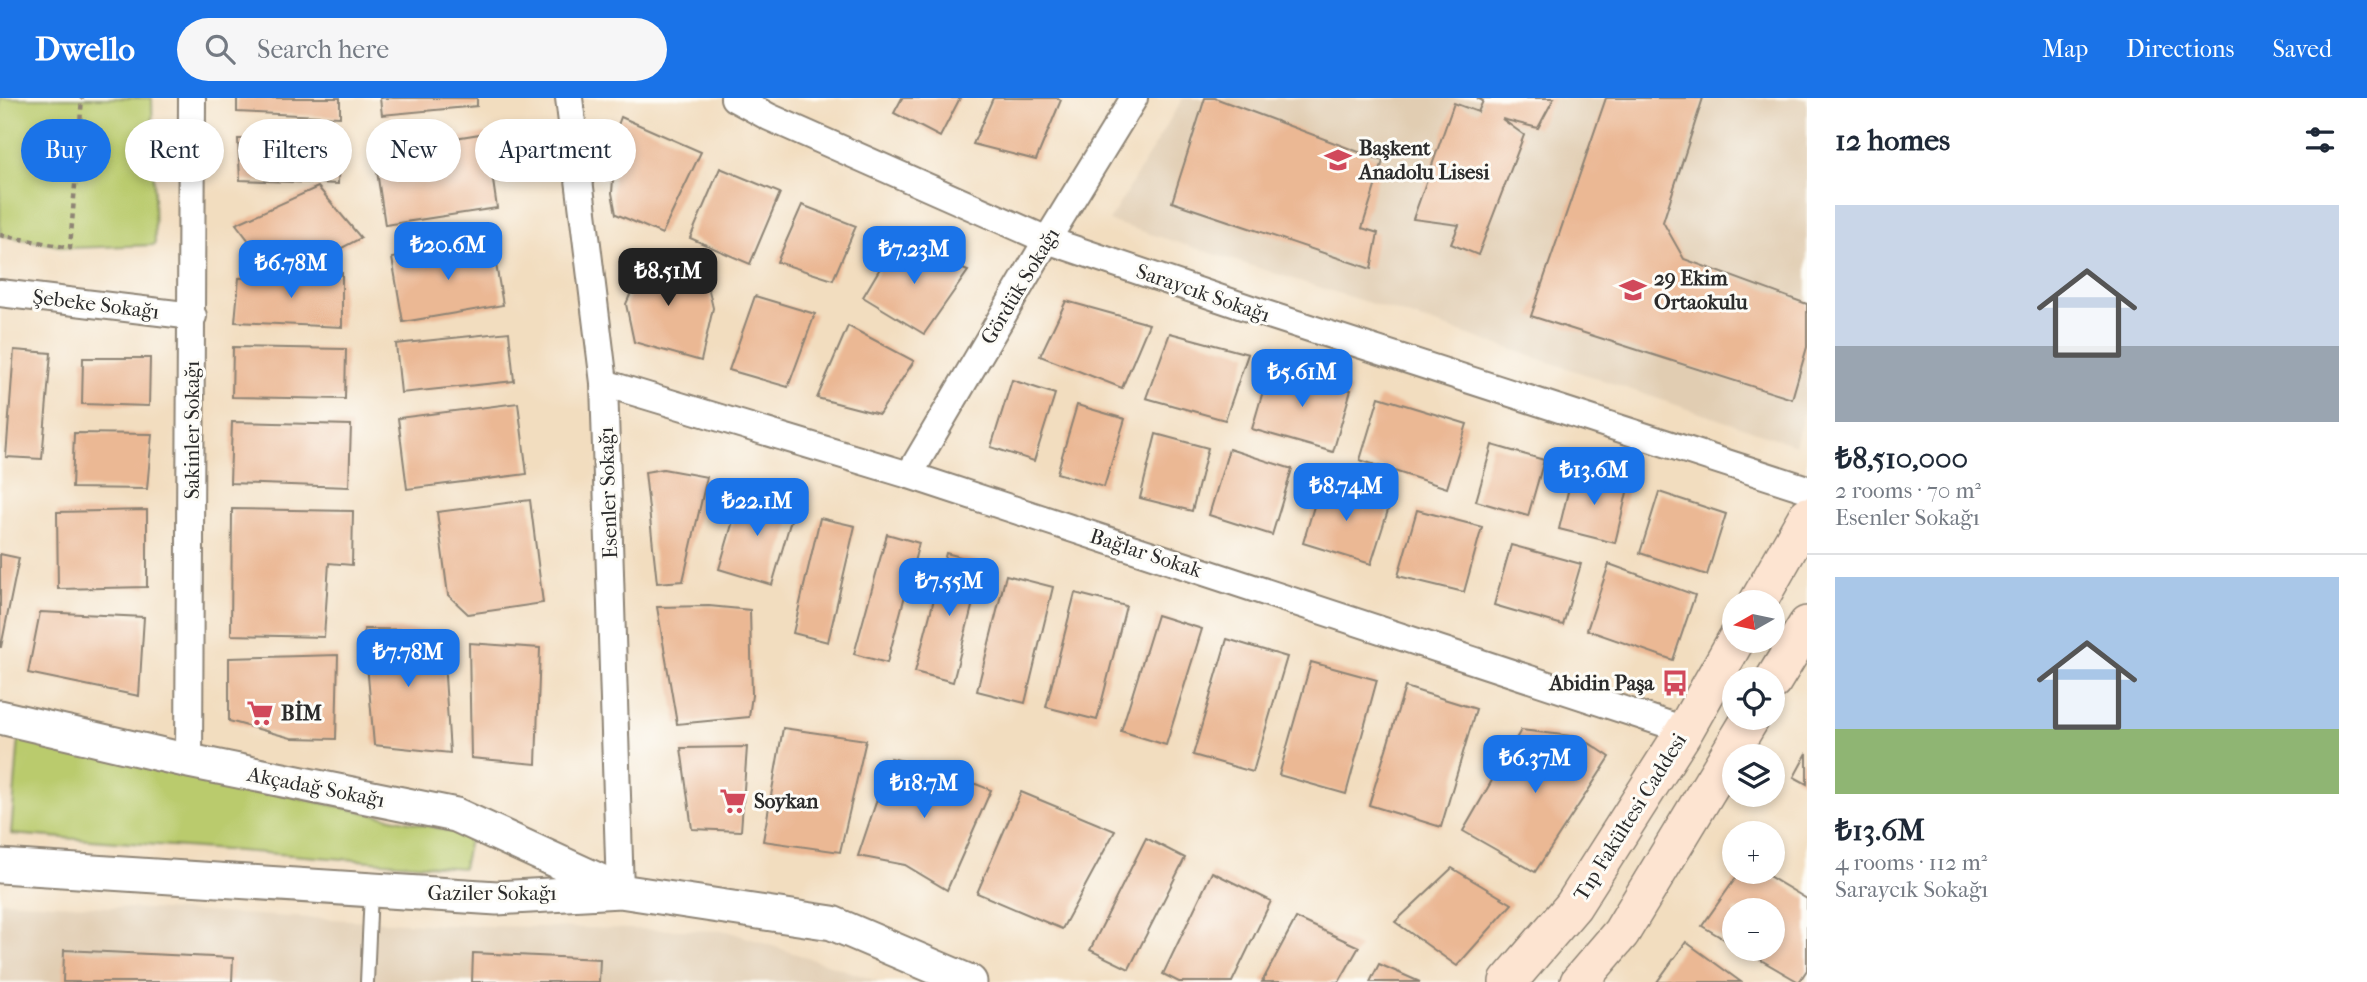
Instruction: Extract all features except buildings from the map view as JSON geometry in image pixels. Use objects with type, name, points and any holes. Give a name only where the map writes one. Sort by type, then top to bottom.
[{"type":"main road","points":[[1765,590],[1807,516]]},
{"type":"main road","points":[[1782,667],[1807,625]]},
{"type":"main road","name":"Tıp Fakültesi Caddesi","points":[[1508,982],[1573,906],[1685,730],[1729,653]]},
{"type":"main road","points":[[1579,982],[1621,933],[1744,730]]},
{"type":"street","name":"Sakinler Sokağı","points":[[189,761],[192,98]]},
{"type":"street","name":"Esenler Sokağı","points":[[569,98],[604,383],[620,891]]},
{"type":"street","name":"Gördük Sokağı","points":[[909,475],[1134,98]]},
{"type":"street","name":"Saraycık Sokağı","points":[[736,99],[769,117],[1047,240],[1266,314],[1807,489]]},
{"type":"street","name":"Şebeke Sokağı","points":[[0,293],[192,316]]},
{"type":"street","name":"Bağlar Sokak","points":[[604,383],[909,475],[1685,730]]},
{"type":"street","name":"Akçadağ Sokağı","points":[[0,717],[189,761],[456,815],[620,891]]},
{"type":"street","name":"Gaziler Sokağı","points":[[0,866],[497,898],[620,891],[832,923],[970,982]]},
{"type":"lane","points":[[367,982],[372,890]]},
{"type":"path","points":[[0,235],[70,248],[82,98]]},
{"type":"shaded area","points":[[1183,98],[1807,98],[1807,402],[1795,445],[1439,325],[1109,221]]},
{"type":"shaded area","points":[[0,901],[443,925],[727,931],[881,982],[0,982]]},
{"type":"green space","points":[[0,98],[152,98],[152,119],[125,119],[125,182],[154,182],[155,245],[70,248],[0,235]]},
{"type":"green space","points":[[19,737],[470,835],[463,868],[11,834]]},
{"type":"place","name":"Başkent Anadolu Lisesi","points":[[1338,160]]},
{"type":"place","name":"29 Ekim Ortaokulu","points":[[1633,290]]},
{"type":"place","name":"Abidin Paşa","points":[[1675,683]]},
{"type":"place","name":"BİM","points":[[260,713]]},
{"type":"place","name":"Soykan","points":[[733,801]]}]
